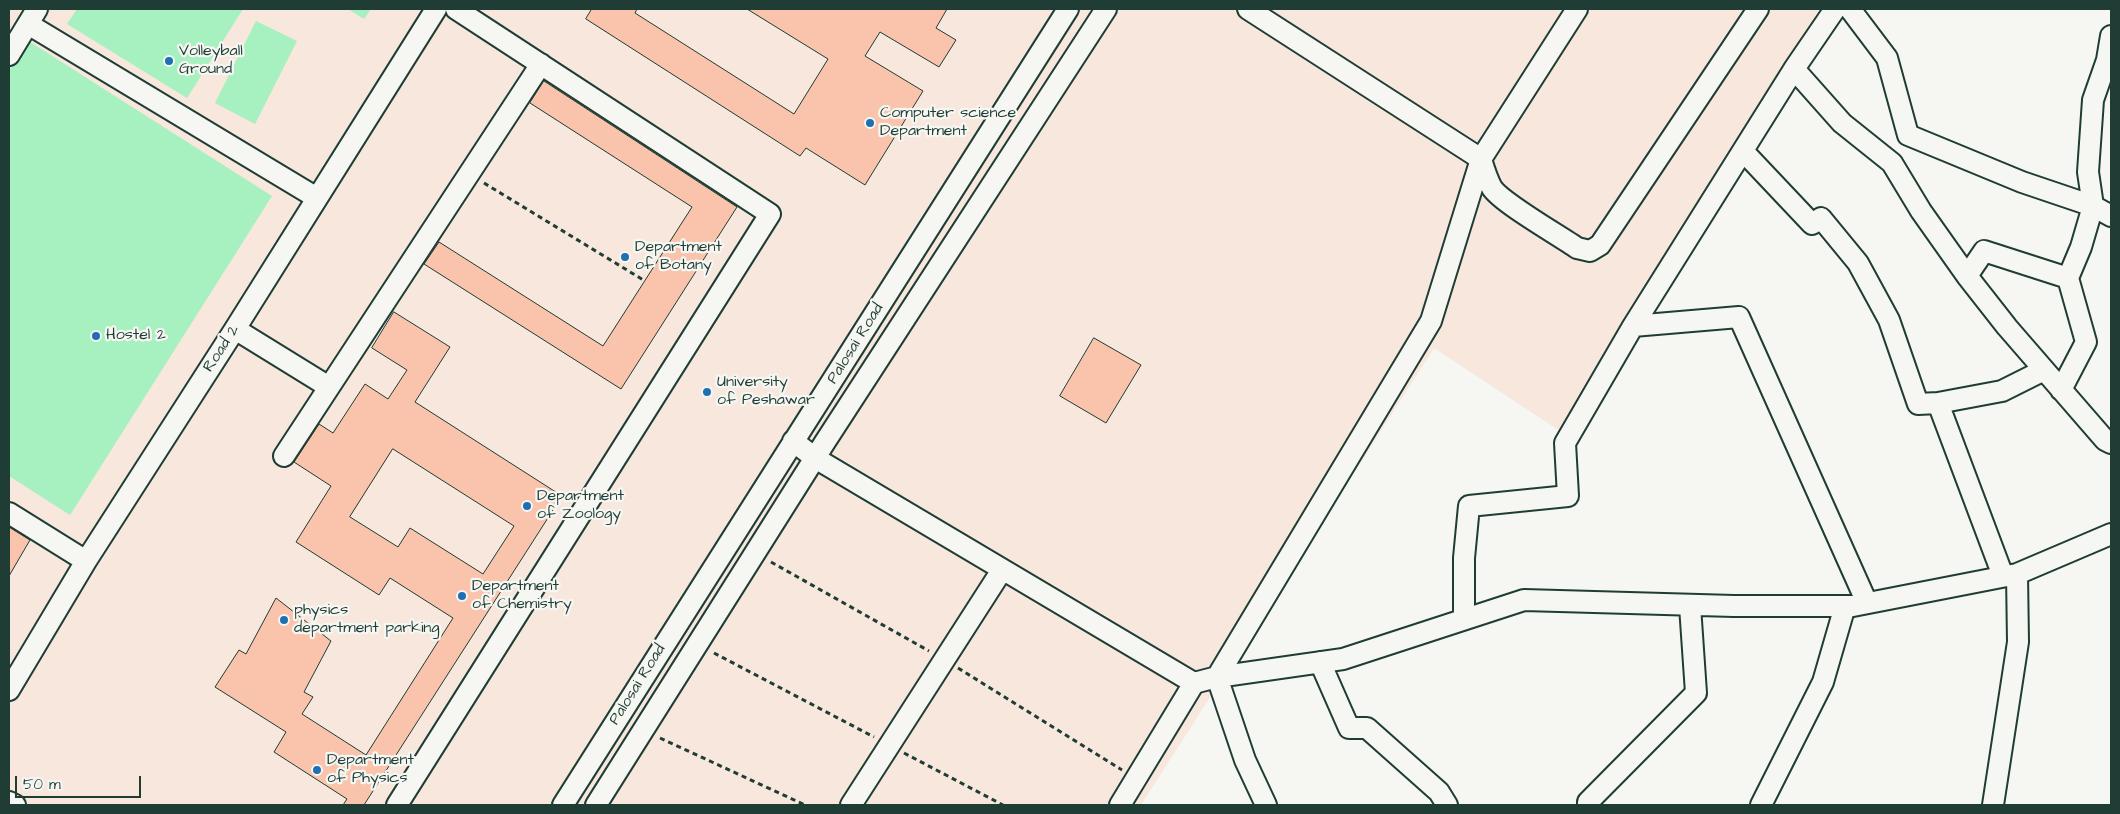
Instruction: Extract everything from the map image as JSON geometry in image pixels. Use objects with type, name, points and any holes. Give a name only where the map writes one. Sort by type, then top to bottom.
[{"type":"street","name":"Road 2","points":[[9,690],[15,666],[86,561],[235,329],[436,9]]},
{"type":"street","points":[[397,805],[770,214],[456,9]]},
{"type":"street","name":"Palosai Road","points":[[562,805],[1068,9]]},
{"type":"street","points":[[596,805],[815,458],[1106,9]]},
{"type":"street","points":[[1248,9],[1482,159],[1486,176],[1493,190],[1509,203],[1577,248],[1590,251],[1600,245],[1758,9]]},
{"type":"street","points":[[1266,805],[1245,760],[1217,677],[1431,321],[1482,159],[1577,9]]},
{"type":"street","points":[[1464,619],[1464,558],[1470,506],[1568,496],[1566,443],[1633,326],[1794,69],[1835,9]]},
{"type":"street","points":[[1850,9],[1887,58],[1908,135],[2022,182],[2093,206],[2111,216]]},
{"type":"street","points":[[9,54],[33,16],[317,198]]},
{"type":"street","points":[[2062,390],[2086,342],[2068,278],[2081,247],[2093,206],[2088,172],[2093,100],[2108,60],[2111,36]]},
{"type":"street","points":[[284,456],[541,64]]},
{"type":"street","points":[[1794,69],[1842,123],[1892,163],[1921,210],[1967,276],[2044,370],[2105,440],[2111,443]]},
{"type":"street","points":[[1743,151],[1812,224],[1821,218],[1858,263],[1889,320],[1918,404],[1938,403],[2002,391],[2044,370]]},
{"type":"street","points":[[1967,276],[1984,251],[2068,278]]},
{"type":"street","points":[[1633,326],[1739,317],[1867,603]]},
{"type":"street","points":[[235,329],[330,387]]},
{"type":"street","points":[[1938,403],[2010,575],[2018,642],[1993,805]]},
{"type":"street","points":[[794,441],[815,458],[1194,683]]},
{"type":"street","points":[[9,513],[86,561]]},
{"type":"street","points":[[1120,805],[1194,683],[1217,677],[1343,659],[1524,600],[1690,606],[1845,606],[2010,575],[2111,534]]},
{"type":"street","points":[[851,805],[1002,570]]},
{"type":"street","points":[[1588,805],[1588,802],[1696,693],[1690,606]]},
{"type":"street","points":[[1761,805],[1823,682],[1845,606]]},
{"type":"street","points":[[1320,662],[1349,728],[1368,728],[1439,792],[1447,805]]},
{"type":"street","points":[[602,743],[625,760]]},
{"type":"street","points":[[9,802],[15,805]]},
{"type":"path","points":[[469,174],[645,281]]},
{"type":"path","points":[[698,644],[1003,805]]},
{"type":"path","points":[[644,730],[805,805]]},
{"type":"shaded area","name":"University of Peshawar","points":[[9,9],[1837,9],[1569,437],[1434,348],[1141,805],[9,805]]},
{"type":"green space","name":"Volleyball Ground","points":[[77,9],[243,9],[187,98],[67,24]]},
{"type":"green space","points":[[348,9],[371,9],[364,19]]},
{"type":"green space","points":[[256,21],[297,41],[255,124],[215,103]]},
{"type":"green space","name":"Hostel 2","points":[[27,40],[272,196],[70,515],[9,476],[9,70]]},
{"type":"building","points":[[592,9],[637,9],[635,13],[794,114],[828,59],[747,9],[947,9],[936,28],[956,40],[939,67],[880,32],[865,56],[923,91],[865,185],[806,148],[800,156],[586,19]]},
{"type":"building","points":[[544,81],[737,207],[621,389],[424,264],[439,242],[603,346],[692,207],[530,103]]},
{"type":"building","points":[[394,312],[450,347],[415,402],[562,496],[364,805],[343,805],[347,799],[274,752],[286,732],[215,687],[239,650],[246,654],[276,598],[331,641],[304,692],[313,697],[302,714],[366,755],[453,618],[390,578],[379,595],[296,542],[331,486],[294,462],[319,424],[333,433],[365,384],[388,399],[407,370],[372,348]],"holes":[[[393,449],[514,526],[483,574],[410,528],[398,547],[350,517]]]},
{"type":"building","points":[[1094,338],[1141,365],[1106,423],[1060,396]]},
{"type":"building","points":[[9,527],[30,540],[9,576]]},
{"type":"place","name":"Volleyball Ground","points":[[169,61]]},
{"type":"place","name":"Computer science Department","points":[[870,123]]},
{"type":"place","name":"Department of Botany","points":[[625,257]]},
{"type":"place","name":"Hostel 2","points":[[96,336]]},
{"type":"place","name":"University of Peshawar","points":[[707,392]]},
{"type":"place","name":"Department of Zoology","points":[[527,506]]},
{"type":"place","name":"Department of Chemistry","points":[[462,596]]},
{"type":"place","name":"physics department parking","points":[[284,620]]},
{"type":"place","name":"Department of Physics","points":[[317,770]]}]
